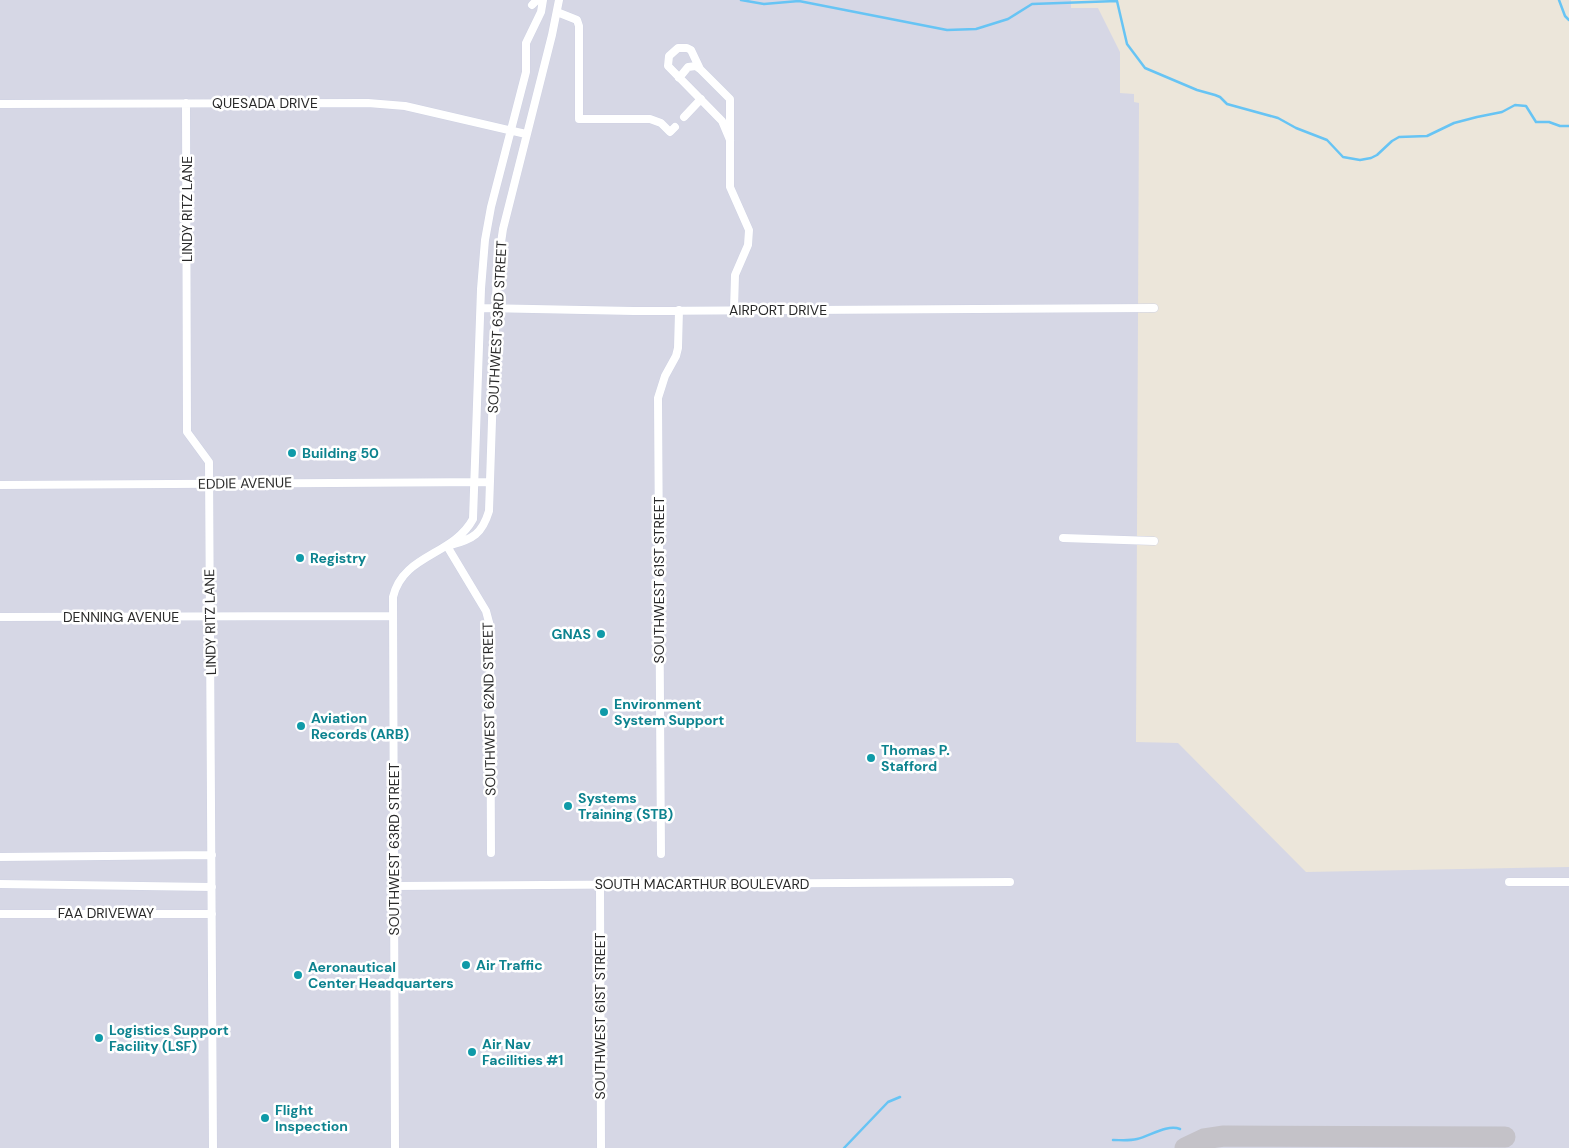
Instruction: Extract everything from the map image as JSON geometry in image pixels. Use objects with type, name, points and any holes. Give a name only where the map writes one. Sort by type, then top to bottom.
[{"type":"street","name":"SOUTHWEST 63RD STREET","points":[[395,1148],[393,597],[395,586],[410,568],[447,546],[468,530],[473,519],[485,240],[491,207],[526,72],[526,43],[540,12],[543,0]]},
{"type":"street","name":"SOUTHWEST 63RD STREET","points":[[447,546],[467,541],[477,535],[485,524],[489,511],[497,270],[503,229],[559,0]]},
{"type":"street","points":[[557,12],[576,20],[580,26],[580,119],[656,120],[672,129]]},
{"type":"street","points":[[700,69],[691,50],[687,48],[678,48],[672,53],[668,61],[668,66],[722,121],[730,140]]},
{"type":"street","points":[[679,78],[688,67],[696,66],[730,100],[730,187],[749,230],[748,245],[735,275],[734,310]]},
{"type":"street","points":[[684,117],[701,100]]},
{"type":"street","name":"LINDY RITZ LANE","points":[[186,103],[187,432],[209,462],[213,1148]]},
{"type":"street","name":"QUESADA DRIVE","points":[[0,104],[368,103],[404,106],[526,134]]},
{"type":"street","name":"AIRPORT DRIVE","points":[[481,308],[679,310],[1154,308]]},
{"type":"street","name":"SOUTHWEST 61ST STREET","points":[[661,854],[658,398],[664,376],[676,356],[678,348],[679,310]]},
{"type":"street","name":"EDDIE AVENUE","points":[[0,485],[490,482]]},
{"type":"street","points":[[1063,538],[1154,541]]},
{"type":"street","name":"SOUTHWEST 62ND STREET","points":[[447,546],[486,611],[490,626],[491,853]]},
{"type":"street","name":"DENNING AVENUE","points":[[0,617],[392,616]]},
{"type":"street","points":[[0,857],[212,855]]},
{"type":"street","name":"SOUTH MACARTHUR BOULEVARD","points":[[394,886],[1010,882]]},
{"type":"street","points":[[1508,882],[1569,882]]},
{"type":"street","points":[[0,884],[212,886]]},
{"type":"street","name":"SOUTHWEST 61ST STREET","points":[[600,884],[600,1148]]},
{"type":"street","name":"FAA DRIVEWAY","points":[[0,914],[212,914]]},
{"type":"shaded area","points":[[0,0],[1071,0],[1071,8],[1098,8],[1120,52],[1120,93],[1134,94],[1134,102],[1139,103],[1136,742],[1178,743],[1306,872],[1569,867],[1569,1148],[0,1148]]},
{"type":"waterway","points":[[741,0],[764,4],[799,1],[947,30],[976,29],[1008,19],[1032,4],[1117,1],[1127,44],[1145,68],[1197,90],[1220,97],[1227,104],[1278,118],[1296,128],[1327,140],[1343,157],[1360,160],[1377,155],[1399,137],[1427,136],[1454,123],[1502,112],[1515,105],[1526,106],[1536,122],[1549,122],[1560,126],[1569,126]]},
{"type":"waterway","points":[[1559,0],[1565,16],[1569,20]]},
{"type":"waterway","points":[[844,1148],[888,1102],[900,1097]]},
{"type":"waterway","points":[[1113,1140],[1134,1140],[1164,1129],[1180,1129]]},
{"type":"taxiway","points":[[1185,1148],[1204,1139],[1224,1136],[1505,1137]]},
{"type":"place","name":"Building 50","points":[[292,453]]},
{"type":"place","name":"Registry","points":[[300,558]]},
{"type":"place","name":"GNAS","points":[[601,634]]},
{"type":"place","name":"Environment System Support","points":[[604,712]]},
{"type":"place","name":"Aviation Records (ARB)","points":[[301,726]]},
{"type":"place","name":"Thomas P. Stafford","points":[[871,758]]},
{"type":"place","name":"Systems Training (STB)","points":[[568,806]]},
{"type":"place","name":"Air Traffic","points":[[466,965]]},
{"type":"place","name":"Aeronautical Center Headquarters","points":[[298,975]]},
{"type":"place","name":"Logistics Support Facility (LSF)","points":[[99,1038]]},
{"type":"place","name":"Air Nav Facilities #1","points":[[472,1052]]},
{"type":"place","name":"Flight Inspection","points":[[265,1118]]}]
